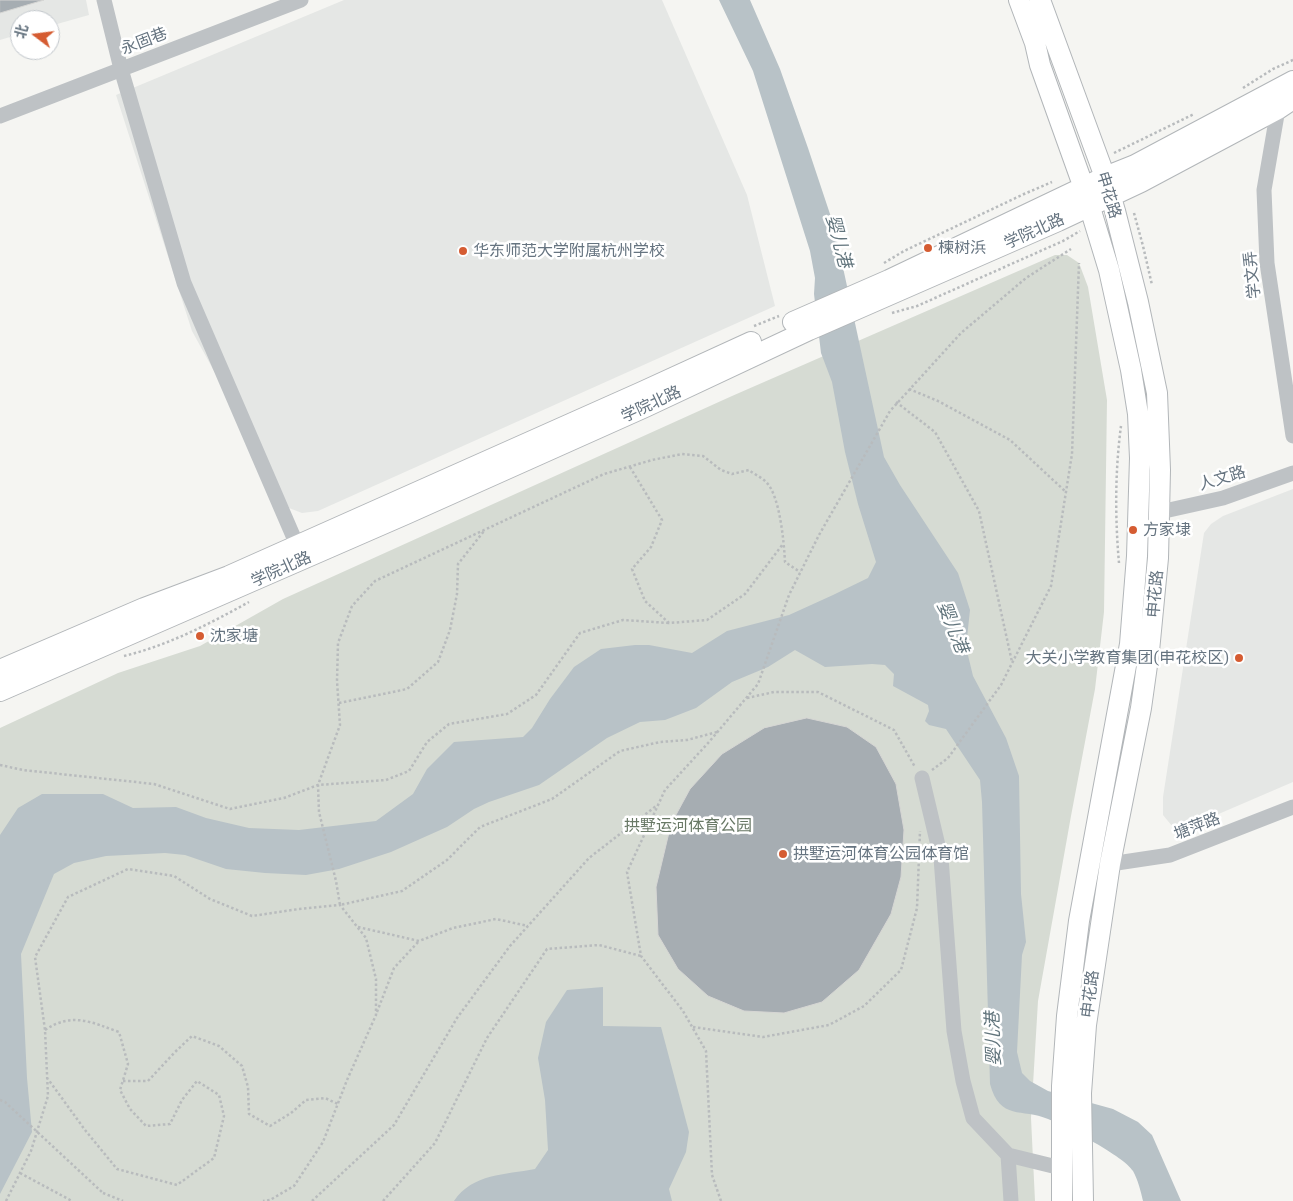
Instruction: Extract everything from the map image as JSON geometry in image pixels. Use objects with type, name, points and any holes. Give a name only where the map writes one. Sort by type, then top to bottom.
[{"type":"main road","name":"申花路","points":[[1019,0],[1087,197],[1109,270],[1131,370],[1138,414],[1140,458],[1137,556],[1130,644],[1079,921],[1063,1050],[1062,1201]]},
{"type":"main road","name":"申花路","points":[[1040,0],[1108,187],[1138,302],[1157,393],[1160,470],[1158,558],[1149,650],[1141,708],[1110,864],[1087,1016],[1081,1093],[1083,1201]]},
{"type":"main road","name":"学院北路","points":[[0,670],[144,608],[229,576],[642,392],[806,324],[862,308],[1108,187],[1135,165],[1293,81]]},
{"type":"main road","name":"学院北路","points":[[1108,187],[1141,182],[1286,104]]},
{"type":"main road","name":"学院北路","points":[[0,692],[636,411],[889,280],[1087,197]]},
{"type":"street","points":[[104,0],[121,69],[184,283],[297,546]]},
{"type":"street","name":"永固巷","points":[[0,116],[301,0]]},
{"type":"street","name":"学文弄","points":[[1286,104],[1264,190],[1267,263],[1293,436]]},
{"type":"street","name":"人文路","points":[[1160,512],[1222,498],[1293,473]]},
{"type":"street","points":[[922,778],[941,858],[954,1031],[963,1081],[973,1118],[1008,1155],[1012,1201]]},
{"type":"street","name":"塘萍路","points":[[1110,864],[1170,855],[1293,807]]},
{"type":"street","points":[[1008,1155],[1061,1160]]},
{"type":"path","points":[[721,1201],[712,1175],[706,1051],[683,1011],[641,956],[627,872],[665,790],[758,684],[789,595],[800,572],[844,490],[896,402],[961,333],[1026,278],[1071,249]]},
{"type":"path","points":[[746,698],[774,692],[818,692],[894,730],[922,778],[948,758],[1001,685],[1051,586],[1072,454],[1079,263]]},
{"type":"path","points":[[909,389],[938,401],[1010,440],[1066,492]]},
{"type":"path","points":[[896,402],[935,432],[979,511],[1012,663]]},
{"type":"path","points":[[1119,567],[1117,541],[1118,450],[1122,419]]},
{"type":"path","points":[[376,1015],[376,979],[366,938],[340,905],[336,880],[319,812],[318,785],[340,725],[337,681],[338,642],[352,606],[375,581],[604,474],[652,460],[682,454],[703,456],[721,470],[732,474],[749,470],[767,482],[777,504],[784,543],[785,562],[800,572]]},
{"type":"path","points":[[630,467],[662,520],[650,546],[632,569],[645,601],[669,623]]},
{"type":"path","points":[[339,703],[407,689],[438,662],[450,630],[457,594],[458,564],[484,530]]},
{"type":"path","points":[[0,765],[23,770],[154,784],[230,809],[284,798],[318,785],[386,780],[409,771],[426,742],[449,724],[507,714],[536,695],[580,633],[622,620],[669,623],[707,620],[745,594],[784,543]]},
{"type":"path","points":[[6,1201],[32,1151],[48,1096],[44,1030],[35,957],[68,898],[128,869],[174,876],[210,899],[252,916],[340,905],[402,890],[447,860],[480,827],[552,799],[620,751],[660,742],[687,740],[717,732]]},
{"type":"path","points":[[312,1201],[394,1125],[457,1018],[510,946],[589,858],[658,805]]},
{"type":"path","points":[[692,1027],[763,1037],[829,1025],[864,1006],[901,970],[917,908],[920,824]]},
{"type":"path","points":[[263,1201],[270,1200],[294,1186],[323,1142],[394,968],[419,941],[453,928],[496,919],[528,926]]},
{"type":"path","points":[[357,926],[419,941]]},
{"type":"path","points":[[383,1201],[435,1143],[487,1038],[547,949],[599,946],[641,956]]},
{"type":"path","points":[[44,1030],[56,1023],[83,1019],[119,1032],[128,1064],[120,1090],[130,1109],[146,1126],[170,1124],[182,1100],[197,1081],[219,1095],[224,1116],[214,1158],[177,1185],[117,1169],[85,1130],[47,1078]]},
{"type":"path","points":[[123,1081],[148,1081],[192,1036],[219,1046],[242,1066],[248,1087],[249,1114],[270,1126],[291,1113],[306,1100],[324,1098],[338,1104]]},
{"type":"path","points":[[0,1100],[5,1102],[103,1193],[123,1201]]},
{"type":"path","points":[[20,1173],[72,1201]]},
{"type":"shaded area","points":[[0,0],[86,0],[89,15],[60,23],[60,10],[10,10],[10,37],[0,40]]},
{"type":"shaded area","name":"华东师范大学附属杭州学校","points":[[344,0],[662,0],[747,195],[775,306],[318,511],[302,513],[289,508],[192,331],[116,95]]},
{"type":"shaded area","name":"大关小学教育集团(申花校区)","points":[[1293,489],[1293,782],[1186,828],[1172,826],[1163,815],[1163,797],[1204,533],[1211,524],[1223,516]]},
{"type":"green space","name":"拱墅运河体育公园","points":[[1055,255],[1067,255],[1079,263],[1088,287],[1107,400],[1104,612],[1095,689],[1038,1001],[1031,1118],[1035,1201],[0,1201],[0,728],[118,673],[200,646],[283,599],[732,396]]},
{"type":"water","name":"婴儿港","points":[[719,0],[750,0],[780,69],[834,226],[884,457],[900,485],[958,573],[970,610],[966,647],[973,676],[1006,738],[1019,776],[1021,894],[1026,942],[1022,955],[1017,1052],[1022,1073],[1030,1081],[1048,1091],[1113,1109],[1138,1122],[1152,1135],[1181,1201],[1143,1201],[1133,1171],[1119,1158],[1094,1142],[1048,1119],[1006,1108],[994,1096],[990,1084],[980,780],[946,729],[929,725],[925,721],[929,711],[928,705],[893,686],[894,674],[885,665],[825,667],[795,650],[768,667],[732,682],[696,708],[665,720],[640,722],[607,738],[539,785],[489,802],[474,809],[447,827],[391,852],[339,869],[306,875],[265,873],[226,869],[185,855],[165,853],[106,856],[74,863],[54,874],[21,954],[27,1078],[32,1132],[0,1194],[0,835],[18,808],[42,794],[103,794],[133,808],[176,807],[206,818],[249,828],[299,830],[376,821],[413,794],[427,769],[454,742],[523,737],[532,728],[550,699],[574,667],[601,649],[649,645],[692,653],[727,631],[789,615],[868,578],[876,562],[858,504],[845,452],[832,382],[821,353],[814,294],[815,278],[810,251],[753,71]]},
{"type":"water","points":[[603,987],[603,1026],[661,1027],[689,1132],[686,1152],[669,1189],[672,1201],[454,1201],[470,1185],[480,1180],[501,1174],[535,1169],[548,1150],[545,1100],[538,1058],[546,1022],[567,990]]},
{"type":"building","points":[[0,0],[44,0],[10,10],[0,13]]},
{"type":"building","name":"拱墅运河体育公园体育馆","points":[[807,718],[847,727],[876,747],[896,784],[904,830],[901,877],[891,914],[859,970],[822,1002],[784,1013],[744,1011],[708,996],[678,969],[658,935],[656,887],[671,824],[690,789],[722,754],[764,728]]},
{"type":"place","name":"楝树浜","points":[[928,248]]},
{"type":"place","name":"华东师范大学附属杭州学校","points":[[463,251]]},
{"type":"place","name":"方家埭","points":[[1133,530]]},
{"type":"place","name":"沈家塘","points":[[200,636]]},
{"type":"place","name":"大关小学教育集团(申花校区)","points":[[1239,658]]},
{"type":"place","name":"拱墅运河体育公园体育馆","points":[[783,854]]}]
